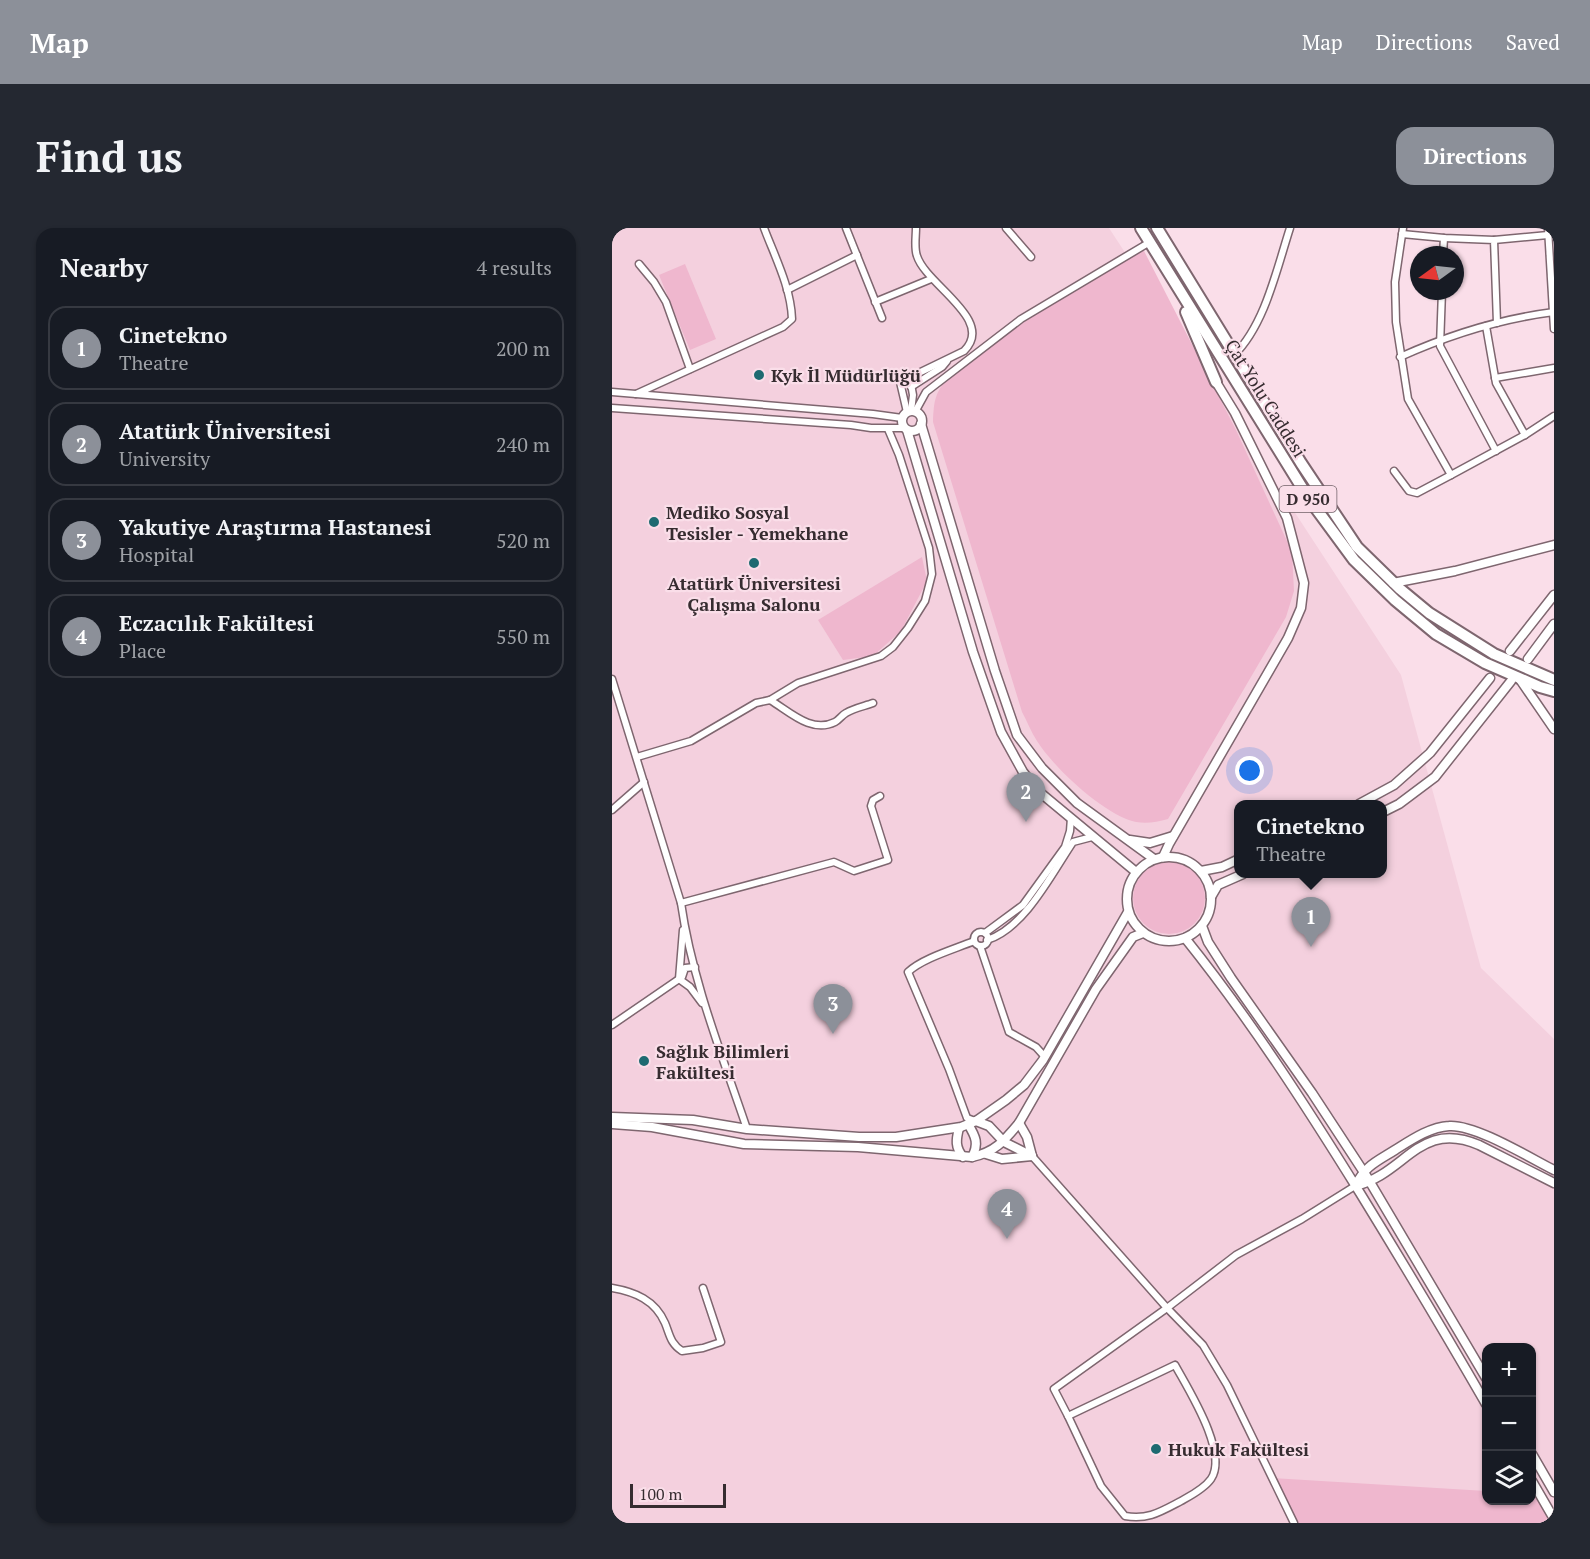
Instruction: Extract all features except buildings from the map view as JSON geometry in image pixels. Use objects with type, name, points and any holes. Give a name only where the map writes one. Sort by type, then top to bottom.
[{"type":"highway","name":"Çat Yolu Caddesi","points":[[1141,228],[1309,499],[1354,560],[1395,600],[1437,634],[1515,679],[1554,691]]},
{"type":"highway","name":"Çat Yolu Caddesi","points":[[1157,228],[1301,463],[1357,547],[1393,583],[1429,613],[1494,654],[1553,680]]},
{"type":"highway","points":[[1174,284],[1216,382]]},
{"type":"main road","points":[[1136,872],[1037,790],[1023,772],[1001,732],[973,652],[906,429],[902,424],[909,414],[920,416],[988,648],[1017,735],[1042,768],[1077,803],[1127,840],[1158,858],[1182,859],[1201,872],[1210,888],[1210,908],[1202,926],[1185,938],[1172,942],[1158,940],[1143,933],[1135,925],[1128,912],[1126,898],[1129,885],[1136,872],[1158,858],[1173,836],[1288,638],[1301,609],[1304,583],[1287,518],[1235,413],[1216,382]]},
{"type":"main road","points":[[906,429],[915,431],[921,424]]},
{"type":"main road","points":[[1393,583],[1455,571],[1554,545]]},
{"type":"main road","points":[[1510,651],[1554,596]]},
{"type":"main road","points":[[1528,659],[1554,624]]},
{"type":"main road","points":[[1366,800],[1394,785],[1430,753],[1490,678]]},
{"type":"main road","points":[[1387,810],[1399,804],[1435,777],[1515,679],[1554,729]]},
{"type":"main road","points":[[1127,840],[1150,843],[1173,836]]},
{"type":"main road","points":[[1201,872],[1234,861]]},
{"type":"main road","points":[[1211,898],[1218,885],[1234,877]]},
{"type":"main road","points":[[612,1117],[693,1120],[747,1129],[859,1137],[896,1137],[959,1128],[1006,1100],[1024,1085],[1045,1057],[1128,912]]},
{"type":"main road","points":[[1202,926],[1208,942],[1231,978],[1312,1093],[1370,1182],[1482,1371]]},
{"type":"main road","points":[[612,1124],[652,1127],[744,1144],[921,1151],[968,1157],[986,1154],[1004,1142],[1019,1123],[1096,989],[1133,937],[1143,933]]},
{"type":"main road","points":[[1185,938],[1287,1078],[1434,1313],[1482,1397]]},
{"type":"main road","points":[[970,1121],[989,1126],[1004,1142],[1032,1156]]},
{"type":"main road","points":[[968,1157],[978,1146],[970,1121]]},
{"type":"main road","points":[[1019,1123],[1027,1137],[1032,1156]]},
{"type":"main road","points":[[1355,1186],[1363,1171],[1399,1147],[1426,1132],[1450,1126],[1472,1130],[1554,1170]]},
{"type":"main road","points":[[959,1128],[957,1149],[968,1157]]},
{"type":"main road","points":[[1355,1186],[1370,1182],[1433,1139],[1448,1136],[1466,1139],[1554,1183]]},
{"type":"main road","points":[[986,1154],[1002,1159],[1032,1156]]},
{"type":"main road","points":[[1536,1461],[1554,1492]]},
{"type":"main road","points":[[1536,1488],[1554,1519]]},
{"type":"street","points":[[636,394],[789,324],[792,319],[792,308],[764,228]]},
{"type":"street","points":[[846,228],[882,318]]},
{"type":"street","points":[[909,414],[900,382],[968,348],[973,336],[970,321],[962,309],[931,279],[916,256],[916,228]]},
{"type":"street","points":[[1006,228],[1031,256]]},
{"type":"street","points":[[1234,355],[1256,325],[1290,228]]},
{"type":"street","points":[[1451,475],[1410,404],[1400,357],[1395,282],[1403,231],[1444,238],[1494,240],[1548,232],[1554,329]]},
{"type":"street","points":[[1444,238],[1444,246]]},
{"type":"street","points":[[1494,240],[1497,323]]},
{"type":"street","points":[[909,414],[926,392],[1021,319],[1150,242]]},
{"type":"street","points":[[787,290],[857,255]]},
{"type":"street","points":[[639,264],[654,282],[666,302],[690,369]]},
{"type":"street","points":[[875,302],[931,279]]},
{"type":"street","points":[[1442,300],[1441,349],[1496,451]]},
{"type":"street","points":[[1400,357],[1440,339],[1497,323],[1554,312]]},
{"type":"street","points":[[1486,326],[1498,387],[1525,435]]},
{"type":"street","points":[[911,387],[942,367],[949,358]]},
{"type":"street","points":[[1495,378],[1554,368]]},
{"type":"street","points":[[909,378],[913,395],[909,414]]},
{"type":"street","points":[[612,392],[812,409],[909,414]]},
{"type":"street","points":[[706,415],[707,400]]},
{"type":"street","points":[[612,408],[906,429]]},
{"type":"street","points":[[812,409],[812,422]]},
{"type":"street","points":[[1394,471],[1409,490],[1417,493],[1525,435],[1554,416]]},
{"type":"street","points":[[637,757],[691,741],[756,703],[770,700],[798,683],[881,656],[893,647],[908,628],[925,601],[932,574],[929,548],[899,455],[888,429]]},
{"type":"street","points":[[612,679],[681,903],[684,924],[706,1008],[747,1129]]},
{"type":"street","points":[[770,700],[802,721],[822,725],[835,722],[847,712],[873,703]]},
{"type":"street","points":[[612,810],[644,782]]},
{"type":"street","points":[[681,903],[834,862],[854,871],[888,860],[871,806],[873,800],[880,796]]},
{"type":"street","points":[[970,1121],[908,972],[929,960],[977,943],[985,944],[986,937],[1023,905],[1065,847],[1071,818]]},
{"type":"street","points":[[1045,1057],[1036,1047],[1009,1032],[974,936],[978,933],[986,937],[1007,930],[1040,893],[1073,842],[1092,837]]},
{"type":"street","points":[[680,978],[684,924]]},
{"type":"street","points":[[612,1025],[680,978],[685,968],[696,969]]},
{"type":"street","points":[[680,978],[691,978],[696,969]]},
{"type":"street","points":[[680,978],[706,1008]]},
{"type":"street","points":[[1032,1156],[1203,1346],[1227,1385],[1294,1523]]},
{"type":"street","points":[[1068,1416],[1175,1365],[1196,1402],[1217,1454],[1212,1479],[1191,1496],[1159,1513],[1140,1519],[1125,1516],[1101,1486],[1054,1389],[1236,1255],[1302,1219],[1355,1186]]},
{"type":"street","points":[[612,1288],[644,1297],[655,1306],[664,1320],[674,1346],[682,1351],[721,1342],[703,1288]]},
{"type":"shaded area","points":[[612,228],[1109,228],[1401,675],[1481,968],[1554,1039],[1554,1523],[612,1523]]},
{"type":"shaded area","points":[[1142,247],[1236,430],[1292,552],[1294,591],[1286,617],[1168,819],[1144,823],[1123,818],[1081,789],[1055,764],[1033,734],[1022,712],[933,422],[935,400],[946,380],[1047,305]]},
{"type":"shaded area","points":[[685,264],[716,339],[690,350],[659,275]]},
{"type":"shaded area","points":[[922,557],[927,581],[901,631],[873,656],[843,660],[818,620]]},
{"type":"shaded area","points":[[1169,862],[1189,868],[1199,878],[1205,898],[1199,918],[1189,928],[1169,934],[1149,928],[1139,918],[1133,898],[1139,878],[1149,868]]},
{"type":"shaded area","points":[[1272,1478],[1482,1491],[1482,1505],[1536,1505],[1536,1494],[1540,1495],[1554,1523],[1294,1523]]},
{"type":"place","name":"Kyk İl Müdürlüğü","points":[[759,375]]},
{"type":"place","name":"Mediko Sosyal Tesisler - Yemekhane","points":[[654,522]]},
{"type":"place","name":"Atatürk Üniversitesi Çalışma Salonu","points":[[754,563]]},
{"type":"place","name":"Atatürk Üniversitesi","points":[[1026,822]]},
{"type":"place","name":"Cinetekno","points":[[1311,947]]},
{"type":"place","name":"Yakutiye Araştırma Hastanesi","points":[[833,1034]]},
{"type":"place","name":"Sağlık Bilimleri Fakültesi","points":[[644,1061]]},
{"type":"place","name":"Eczacılık Fakültesi","points":[[1007,1239]]},
{"type":"place","name":"Hukuk Fakültesi","points":[[1156,1449]]}]
